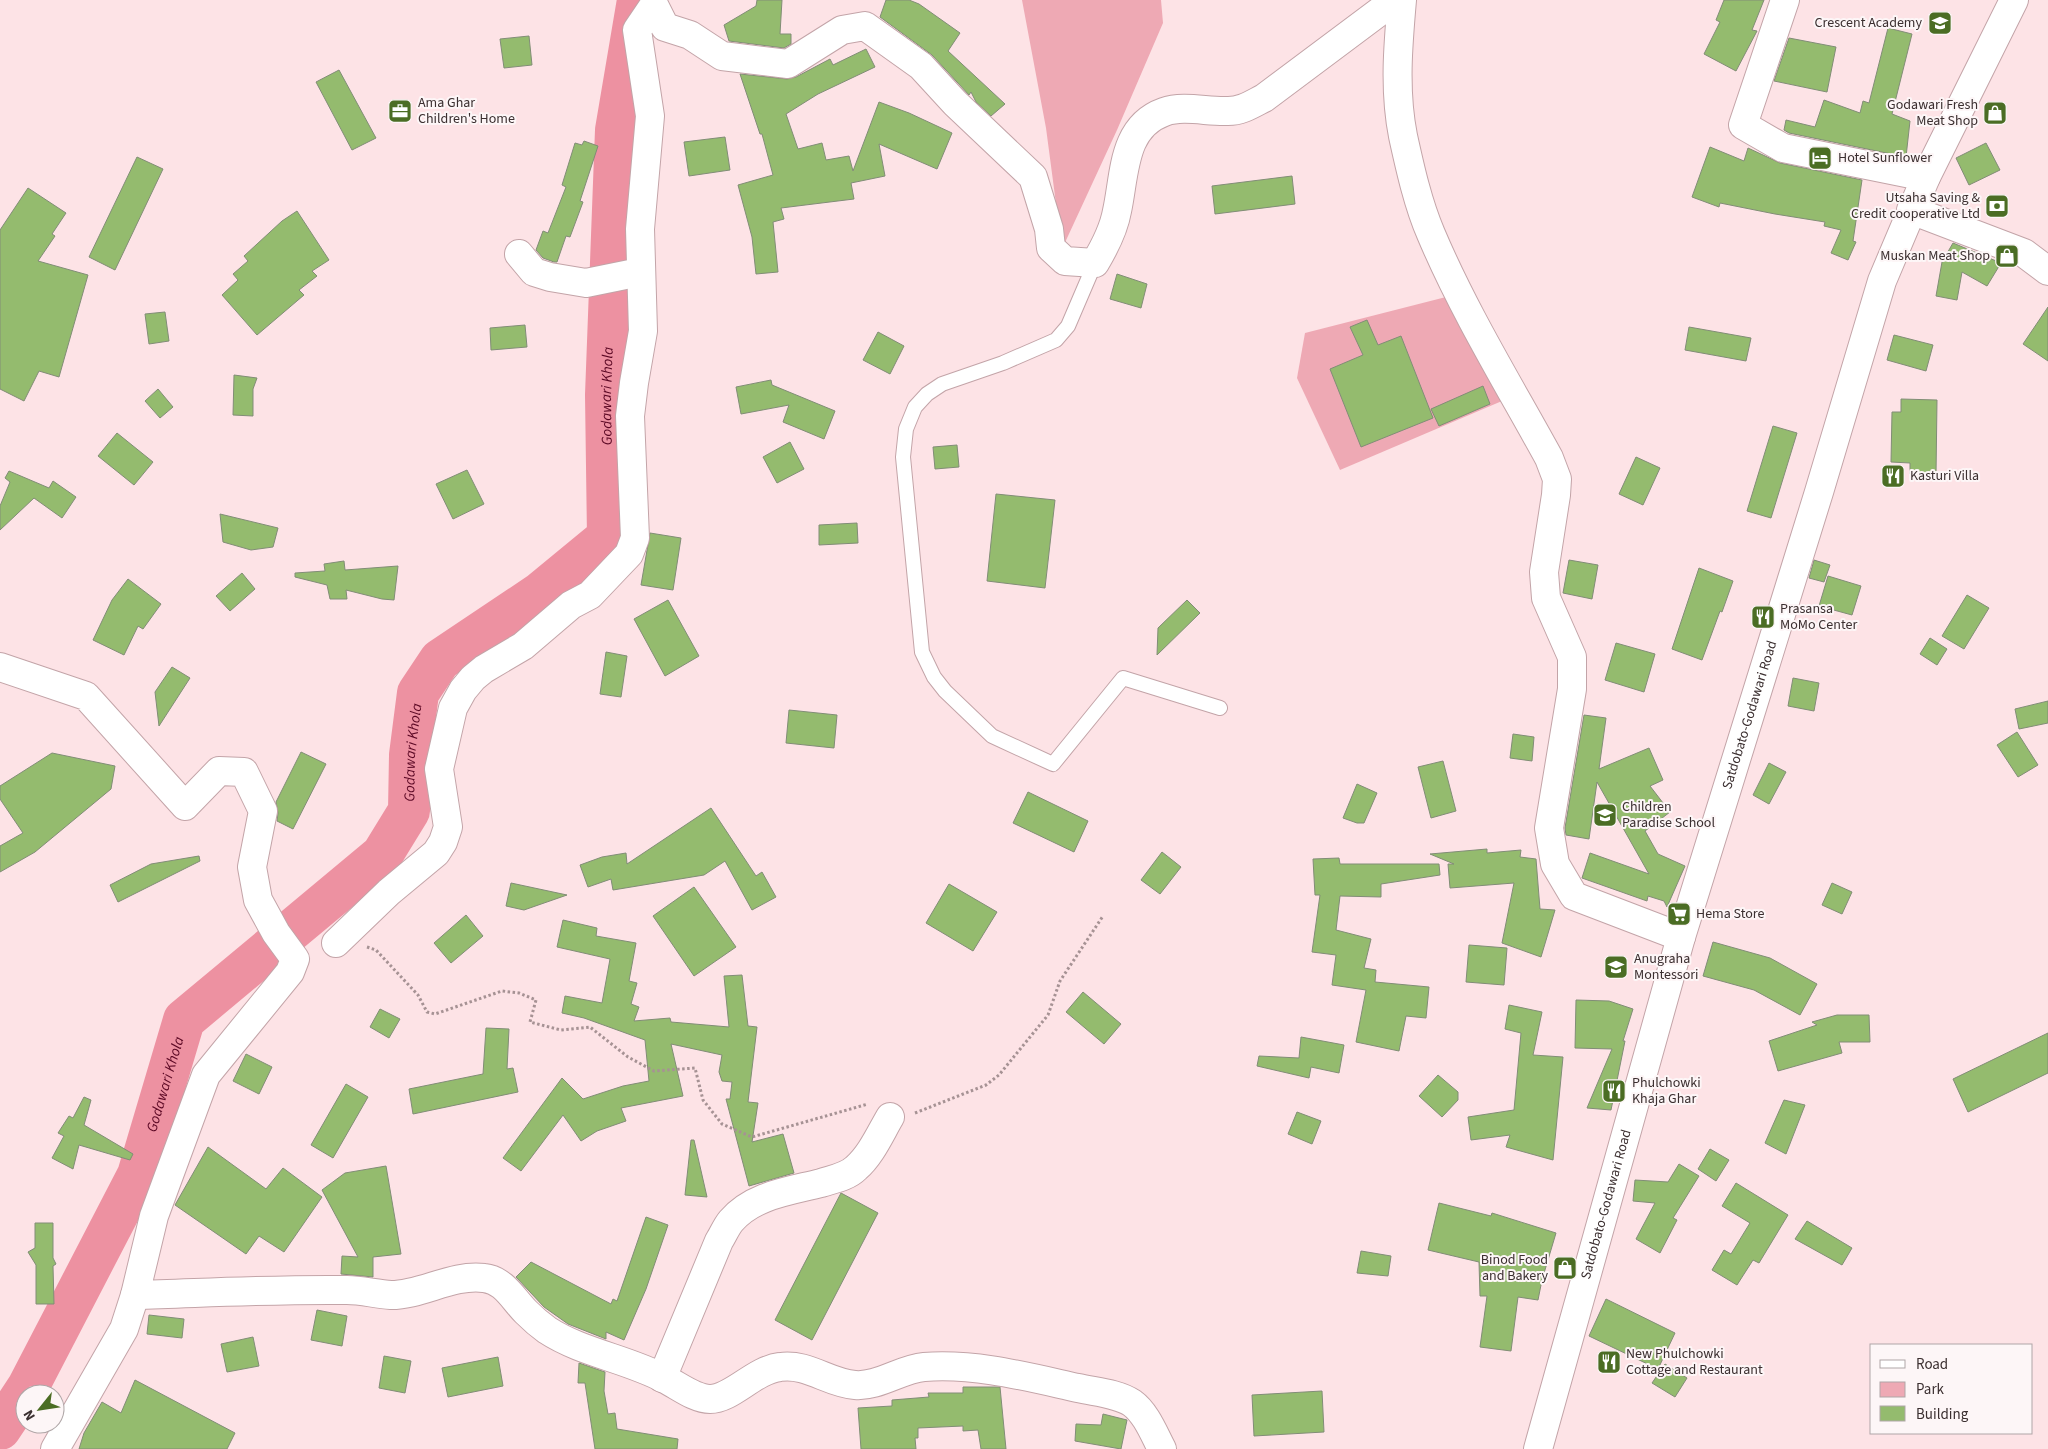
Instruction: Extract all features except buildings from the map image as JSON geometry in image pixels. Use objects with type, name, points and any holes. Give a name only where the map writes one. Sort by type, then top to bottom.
[{"type":"street","points":[[336,943],[389,892],[436,853],[444,842],[448,826],[439,769],[453,708],[463,690],[484,669],[523,646],[571,606],[590,595],[629,554],[635,538],[630,416],[643,331],[640,229],[650,116],[637,30],[654,5],[665,27],[690,35],[722,56],[788,64],[842,30],[865,26],[921,66],[955,103],[1033,176],[1049,229],[1051,248],[1065,261],[1095,263],[1117,213],[1125,162],[1132,140],[1146,123],[1162,113],[1177,109],[1230,111],[1247,108],[1264,98],[1395,0]]},
{"type":"street","points":[[1402,0],[1397,67],[1403,134],[1415,186],[1430,233],[1467,309],[1549,458],[1557,479],[1544,572],[1546,598],[1572,657],[1572,689],[1549,828],[1555,864],[1574,896],[1680,937]]},
{"type":"street","points":[[1785,0],[1743,126],[1784,148],[1926,177]]},
{"type":"street","name":"Satdobato-Godawari Road","points":[[1538,1449],[1680,937],[1819,492],[1882,281],[1926,177],[2014,0]]},
{"type":"street","points":[[1911,210],[2024,253],[2048,271]]},
{"type":"street","points":[[519,254],[534,272],[550,277],[586,282],[640,272]]},
{"type":"street","points":[[0,667],[86,696],[185,806],[219,771],[244,772],[262,811],[252,867],[258,900],[276,933],[295,959],[290,972],[206,1075],[154,1216],[135,1295],[124,1329],[55,1449]]},
{"type":"street","points":[[662,1378],[719,1241],[731,1222],[744,1208],[758,1200],[831,1180],[856,1168],[869,1152],[890,1117]]},
{"type":"street","points":[[135,1295],[349,1290],[392,1295],[464,1279],[484,1278],[504,1287],[527,1314],[548,1330],[573,1343],[662,1378],[708,1400],[719,1398],[769,1369],[783,1366],[808,1369],[840,1382],[856,1386],[871,1384],[908,1370],[924,1367],[961,1367],[1015,1374],[1113,1396],[1131,1402],[1145,1418],[1162,1449]]},
{"type":"lane","points":[[1095,263],[1068,326],[1056,340],[1003,363],[942,384],[927,394],[915,407],[906,429],[903,457],[922,652],[934,677],[945,691],[992,736],[1053,764],[1123,678],[1220,708]]},
{"type":"path","points":[[336,943],[359,944],[376,950],[418,995],[427,1012],[435,1014],[502,991],[519,993],[536,1000],[530,1022],[561,1030],[590,1027],[628,1056],[654,1071],[695,1068],[703,1100],[722,1124],[752,1137],[879,1101],[890,1117],[906,1116],[986,1085],[999,1075],[1048,1015],[1060,981],[1103,916]]},
{"type":"green space","points":[[1022,0],[1161,0],[1163,23],[1117,130],[1062,249],[1046,128]]},
{"type":"green space","points":[[1446,297],[1502,401],[1340,470],[1297,378],[1305,333]]},
{"type":"waterway","name":"Godawari Khola","points":[[0,1429],[28,1387],[138,1175],[184,1020],[382,855],[409,811],[410,755],[418,693],[440,660],[540,593],[608,537],[606,395],[616,130],[638,0]]},
{"type":"place","name":"Crescent Academy","points":[[1940,23]]},
{"type":"place","name":"Ama Ghar Children's Home","points":[[400,111]]},
{"type":"place","name":"Godawari Fresh Meat Shop","points":[[1995,113]]},
{"type":"place","name":"Hotel Sunflower","points":[[1820,158]]},
{"type":"place","name":"Utsaha Saving & Credit cooperative Ltd","points":[[1997,206]]},
{"type":"place","name":"Muskan Meat Shop","points":[[2007,256]]},
{"type":"place","name":"Kasturi Villa","points":[[1893,476]]},
{"type":"place","name":"Prasansa MoMo Center","points":[[1763,617]]},
{"type":"place","name":"Children Paradise School","points":[[1605,815]]},
{"type":"place","name":"Hema Store","points":[[1679,914]]},
{"type":"place","name":"Anugraha Montessori","points":[[1616,967]]},
{"type":"place","name":"Phulchowki Khaja Ghar","points":[[1614,1091]]},
{"type":"place","name":"Binod Food and Bakery","points":[[1565,1268]]},
{"type":"place","name":"New Phulchowki Cottage and Restaurant","points":[[1609,1362]]}]
